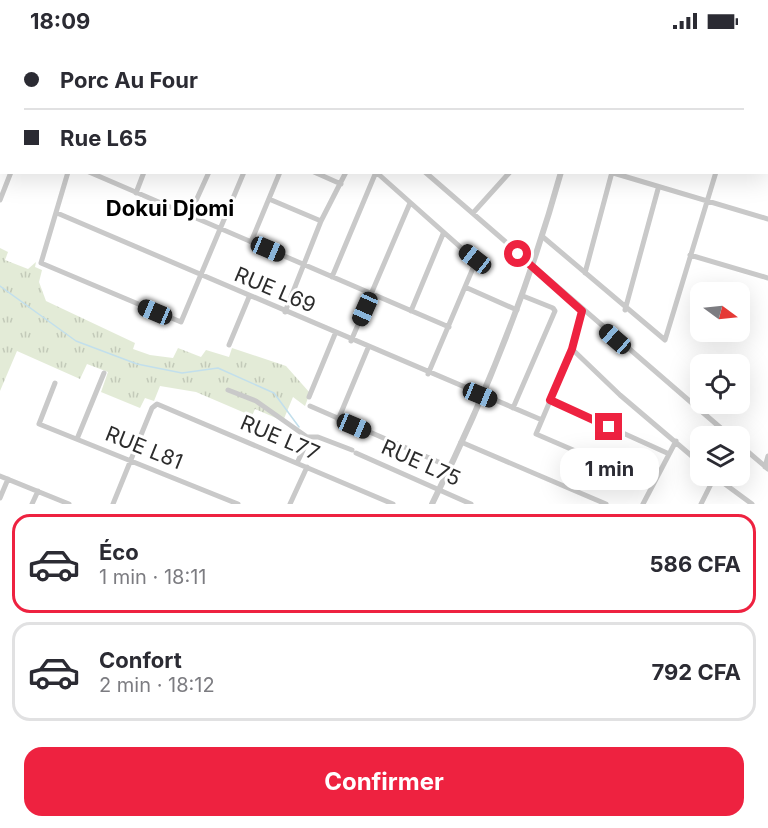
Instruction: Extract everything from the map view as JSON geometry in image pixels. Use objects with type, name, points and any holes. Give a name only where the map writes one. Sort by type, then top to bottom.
[{"type":"street","points":[[0,200],[10,174]]},
{"type":"street","points":[[67,174],[41,263],[181,322],[222,230],[243,174]]},
{"type":"street","points":[[93,174],[449,327]]},
{"type":"street","points":[[136,193],[143,174]]},
{"type":"street","points":[[189,216],[207,174]]},
{"type":"street","points":[[251,242],[279,174]]},
{"type":"street","points":[[318,174],[341,184]]},
{"type":"street","points":[[285,312],[321,221],[345,174]]},
{"type":"street","points":[[332,277],[375,174]]},
{"type":"street","points":[[378,174],[476,261],[428,374]]},
{"type":"street","points":[[427,174],[582,311],[718,426]]},
{"type":"street","points":[[473,213],[508,174]]},
{"type":"street","points":[[432,504],[523,296],[543,237],[560,174]]},
{"type":"street","points":[[585,273],[611,174]]},
{"type":"street","points":[[614,174],[658,189],[768,219]]},
{"type":"street","points":[[543,237],[625,310],[665,340],[715,174]]},
{"type":"street","points":[[625,310],[658,189]]},
{"type":"street","points":[[269,199],[321,221]]},
{"type":"street","points":[[351,340],[410,203]]},
{"type":"street","name":"RUE L69","points":[[57,213],[428,374],[542,420]]},
{"type":"street","points":[[411,311],[443,234]]},
{"type":"street","points":[[690,255],[768,278]]},
{"type":"street","points":[[465,287],[517,310]]},
{"type":"street","points":[[513,408],[555,311],[553,308],[523,296]]},
{"type":"street","points":[[229,345],[249,297]]},
{"type":"street","points":[[582,311],[572,349],[537,435],[652,484]]},
{"type":"street","points":[[309,397],[335,334]]},
{"type":"street","points":[[338,420],[368,348]]},
{"type":"street","points":[[572,349],[690,454]]},
{"type":"street","points":[[77,439],[104,373]]},
{"type":"street","name":"RUE L81","points":[[55,383],[38,423],[238,504]]},
{"type":"street","points":[[228,390],[256,401],[307,437],[297,463]]},
{"type":"street","points":[[550,400],[667,453]]},
{"type":"street","name":"RUE L77","points":[[130,460],[155,404],[393,504]]},
{"type":"street","points":[[310,406],[450,467]]},
{"type":"street","name":"RUE L75","points":[[307,437],[318,437],[354,451],[471,504]]},
{"type":"street","points":[[643,504],[667,453],[676,441]]},
{"type":"street","points":[[461,442],[606,504]]},
{"type":"street","points":[[750,454],[767,468]]},
{"type":"street","points":[[767,468],[768,456]]},
{"type":"street","points":[[113,504],[130,460]]},
{"type":"street","points":[[290,504],[307,467]]},
{"type":"street","points":[[0,476],[68,504]]},
{"type":"street","points":[[0,498],[8,479]]},
{"type":"street","points":[[701,504],[709,486]]},
{"type":"street","points":[[728,486],[752,504]]},
{"type":"street","points":[[32,504],[38,491]]},
{"type":"green space","points":[[0,248],[8,252],[5,260],[28,269],[36,262],[35,267],[42,270],[39,282],[46,301],[135,343],[133,349],[150,355],[173,358],[178,348],[201,357],[206,350],[229,357],[232,348],[286,366],[310,393],[305,406],[293,397],[283,421],[255,409],[252,416],[196,392],[160,386],[154,401],[145,398],[140,408],[101,392],[108,372],[87,364],[80,379],[17,351],[0,391]]},
{"type":"waterway","points":[[0,286],[76,341],[137,364],[182,373],[218,368],[274,393],[299,427]]},
{"type":"district","name":"Dokui Djomi","points":[[170,208]]},
{"type":"route","points":[[518,254],[582,311],[572,349],[550,400],[609,427]]}]
